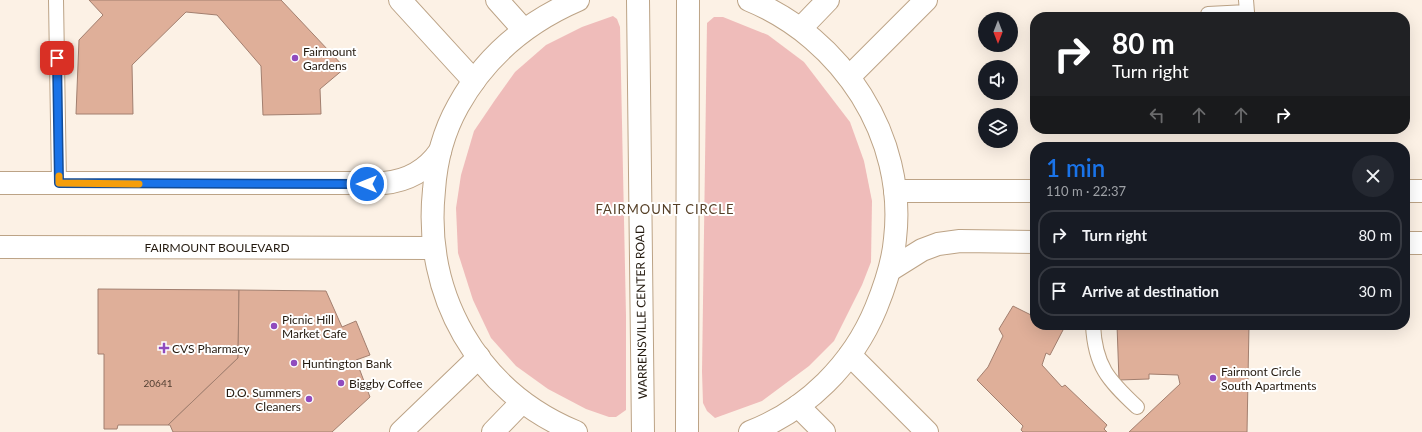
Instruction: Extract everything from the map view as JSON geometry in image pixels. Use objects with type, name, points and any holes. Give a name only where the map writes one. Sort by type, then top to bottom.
[{"type":"main road","points":[[400,0],[474,81]]},
{"type":"main road","points":[[497,0],[524,30]]},
{"type":"main road","points":[[576,432],[550,420],[522,402],[510,392],[487,368],[465,338],[450,307],[438,274],[432,227],[433,196],[440,151],[450,121],[457,107],[474,81],[502,48],[524,30],[557,9],[578,0]]},
{"type":"main road","name":"WARRENSVILLE CENTER ROAD","points":[[638,0],[643,432]]},
{"type":"main road","points":[[687,432],[688,0]]},
{"type":"main road","points":[[749,0],[774,12],[801,28],[827,50],[860,91],[876,123],[889,157],[895,191],[896,220],[896,237],[890,270],[872,318],[858,344],[829,380],[798,406],[771,422],[750,432]]},
{"type":"main road","points":[[801,28],[828,0]]},
{"type":"main road","points":[[850,77],[926,0]]},
{"type":"main road","points":[[0,183],[384,184],[400,181],[414,174],[429,165],[440,151]]},
{"type":"main road","points":[[895,191],[1030,191]]},
{"type":"main road","points":[[1410,191],[1422,191]]},
{"type":"main road","points":[[890,270],[922,250],[938,244],[960,241],[1030,242]]},
{"type":"main road","points":[[1410,243],[1422,243]]},
{"type":"main road","name":"FAIRMOUNT BOULEVARD","points":[[0,247],[434,248]]},
{"type":"main road","points":[[850,355],[927,432]]},
{"type":"main road","points":[[402,432],[479,357]]},
{"type":"main road","points":[[493,432],[522,402]]},
{"type":"main road","points":[[798,406],[824,432]]},
{"type":"lane","points":[[56,0],[59,183]]},
{"type":"lane","points":[[1246,0],[1247,12]]},
{"type":"lane","points":[[1093,330],[1101,366],[1115,387],[1137,407]]},
{"type":"shaded area","points":[[613,16],[617,19],[620,27],[626,316],[626,410],[616,417],[609,417],[586,409],[548,389],[516,366],[491,338],[473,300],[458,253],[456,208],[461,175],[474,131],[515,72],[546,45],[582,27]]},
{"type":"shaded area","points":[[714,17],[723,17],[768,35],[804,62],[850,122],[864,161],[872,201],[871,262],[862,285],[834,341],[809,366],[762,401],[715,418],[707,411],[703,403],[702,372],[707,23]]},
{"type":"building","name":"Fairmount Gardens","points":[[89,0],[281,0],[345,68],[320,89],[321,114],[263,115],[261,66],[217,15],[186,12],[132,65],[133,114],[76,114],[79,40],[103,15]]},
{"type":"building","points":[[98,289],[239,290],[238,358],[168,425],[118,425],[117,429],[104,429],[104,354],[98,354]]},
{"type":"building","points":[[239,290],[326,291],[342,327],[356,321],[370,355],[356,360],[370,397],[332,432],[173,432],[170,425],[168,425],[238,358]]},
{"type":"building","points":[[1013,306],[1030,314],[1030,330],[1063,330],[1050,355],[1046,353],[1042,365],[1062,387],[1065,385],[1107,425],[1104,429],[1107,432],[1023,432],[1021,430],[1023,426],[977,380],[988,367],[1003,336],[999,329]]},
{"type":"building","name":"Fairmont Circle South Apartments","points":[[1117,330],[1249,330],[1247,432],[1129,432],[1180,384],[1178,375],[1149,374],[1149,379],[1119,380]]},
{"type":"slow traffic","points":[[59,176],[59,183],[139,184]]},
{"type":"place","name":"Fairmount Gardens","points":[[295,58]]},
{"type":"place","name":"Picnic Hill Market Cafe","points":[[274,326]]},
{"type":"place","name":"CVS Pharmacy","points":[[164,348]]},
{"type":"place","name":"Huntington Bank","points":[[294,363]]},
{"type":"place","name":"Fairmont Circle South Apartments","points":[[1213,378]]},
{"type":"place","name":"Biggby Coffee","points":[[341,383]]},
{"type":"place","name":"D.O. Summers Cleaners","points":[[309,399]]},
{"type":"district","name":"FAIRMOUNT CIRCLE","points":[[665,209]]},
{"type":"route","points":[[57,58],[59,183],[367,184]]}]
